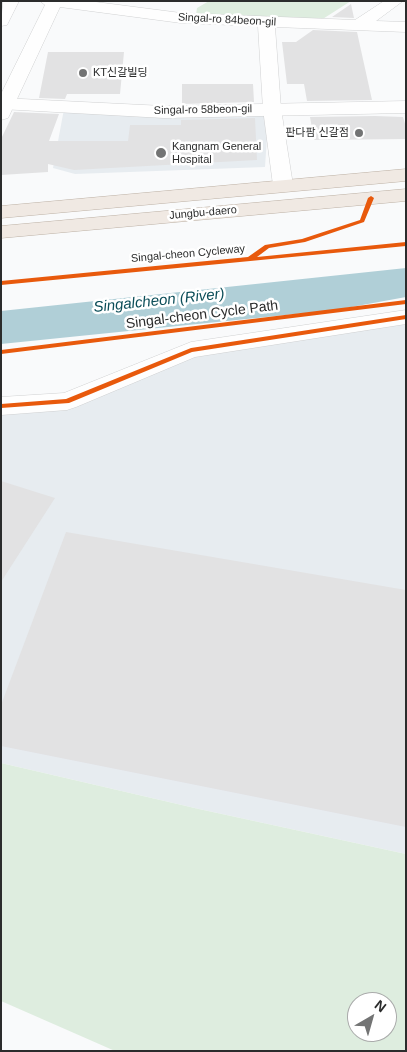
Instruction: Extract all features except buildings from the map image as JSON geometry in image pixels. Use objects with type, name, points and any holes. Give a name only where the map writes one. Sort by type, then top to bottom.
[{"type":"main road","name":"Jungbu-daero","points":[[1,212],[406,175]]},
{"type":"main road","name":"Jungbu-daero","points":[[1,232],[406,195]]},
{"type":"street","points":[[1,21],[11,1]]},
{"type":"street","points":[[181,18],[186,8],[197,1]]},
{"type":"street","points":[[357,26],[395,1]]},
{"type":"street","points":[[4,107],[52,2]]},
{"type":"street","name":"Singal-ro 84beon-gil","points":[[52,2],[181,18],[406,27]]},
{"type":"street","points":[[266,22],[272,109],[283,185]]},
{"type":"street","name":"Singal-ro 58beon-gil","points":[[4,107],[164,112],[406,106]]},
{"type":"street","points":[[1,406],[67,401],[191,350],[406,317]]},
{"type":"shaded area","name":"Kangnam General Hospital","points":[[64,109],[265,114],[267,138],[265,167],[75,174],[53,168]]},
{"type":"shaded area","points":[[406,317],[406,854],[1,763],[1,406],[67,401],[191,350]]},
{"type":"green space","points":[[209,1],[351,1],[318,22],[196,15],[197,8]]},
{"type":"green space","points":[[1,763],[406,854],[406,1051],[115,1051],[1,1001]]},
{"type":"water","name":"Singalcheon (River)","points":[[406,268],[406,297],[335,310],[1,344],[1,311]]},
{"type":"cycle path","name":"Singal-cheon Cycleway","points":[[251,258],[267,246],[303,241],[362,221],[371,198]]},
{"type":"cycle path","name":"Singal-cheon Cycleway","points":[[1,283],[406,244]]},
{"type":"cycle path","name":"Singal-cheon Cycle Path","points":[[1,352],[406,302]]},
{"type":"cycle path","points":[[1,406],[67,401],[191,350],[406,317]]},
{"type":"place","name":"KT신갈빌딩","points":[[83,73]]},
{"type":"place","name":"판다팜 신갈점","points":[[359,133]]},
{"type":"place","name":"Kangnam General Hospital","points":[[161,153]]}]
